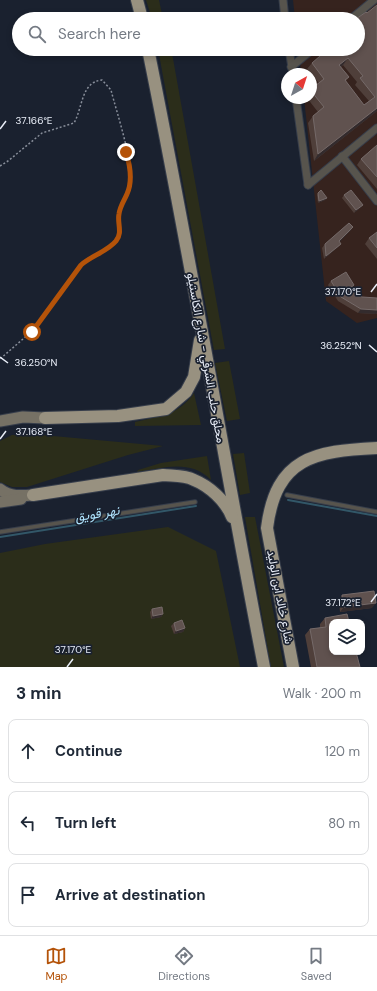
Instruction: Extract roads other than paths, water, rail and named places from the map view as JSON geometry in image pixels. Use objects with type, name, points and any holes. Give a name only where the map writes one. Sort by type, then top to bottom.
[{"type":"highway","points":[[137,0],[140,12]]},
{"type":"highway","name":"محلق حلب الشرقي - شارع الكاستيلو","points":[[149,56],[173,172],[237,532],[264,667]]},
{"type":"highway","points":[[45,418],[118,416],[166,409],[186,392],[194,377],[201,329]]},
{"type":"highway","name":"شارع خالد ابن الوليد","points":[[293,667],[267,528],[271,505],[279,486],[290,471],[305,459],[341,449],[377,448]]},
{"type":"highway","points":[[33,495],[163,475],[180,476],[194,479],[204,485],[224,503],[237,532]]},
{"type":"main road","points":[[1,421],[23,417],[45,418]]},
{"type":"main road","points":[[0,489],[19,496],[33,495]]},
{"type":"main road","points":[[0,502],[33,495]]},
{"type":"street","points":[[283,0],[284,12]]},
{"type":"street","points":[[359,12],[374,0]]},
{"type":"street","points":[[290,56],[292,68]]},
{"type":"street","points":[[294,68],[306,56]]},
{"type":"street","points":[[297,104],[308,184],[377,128]]},
{"type":"street","points":[[342,156],[377,201]]},
{"type":"lane","points":[[287,495],[377,512]]},
{"type":"lane","points":[[0,532],[195,502]]},
{"type":"waterway","name":"نهر قويق","points":[[288,500],[377,516]]},
{"type":"waterway","name":"نهر قويق","points":[[0,537],[196,506]]}]
